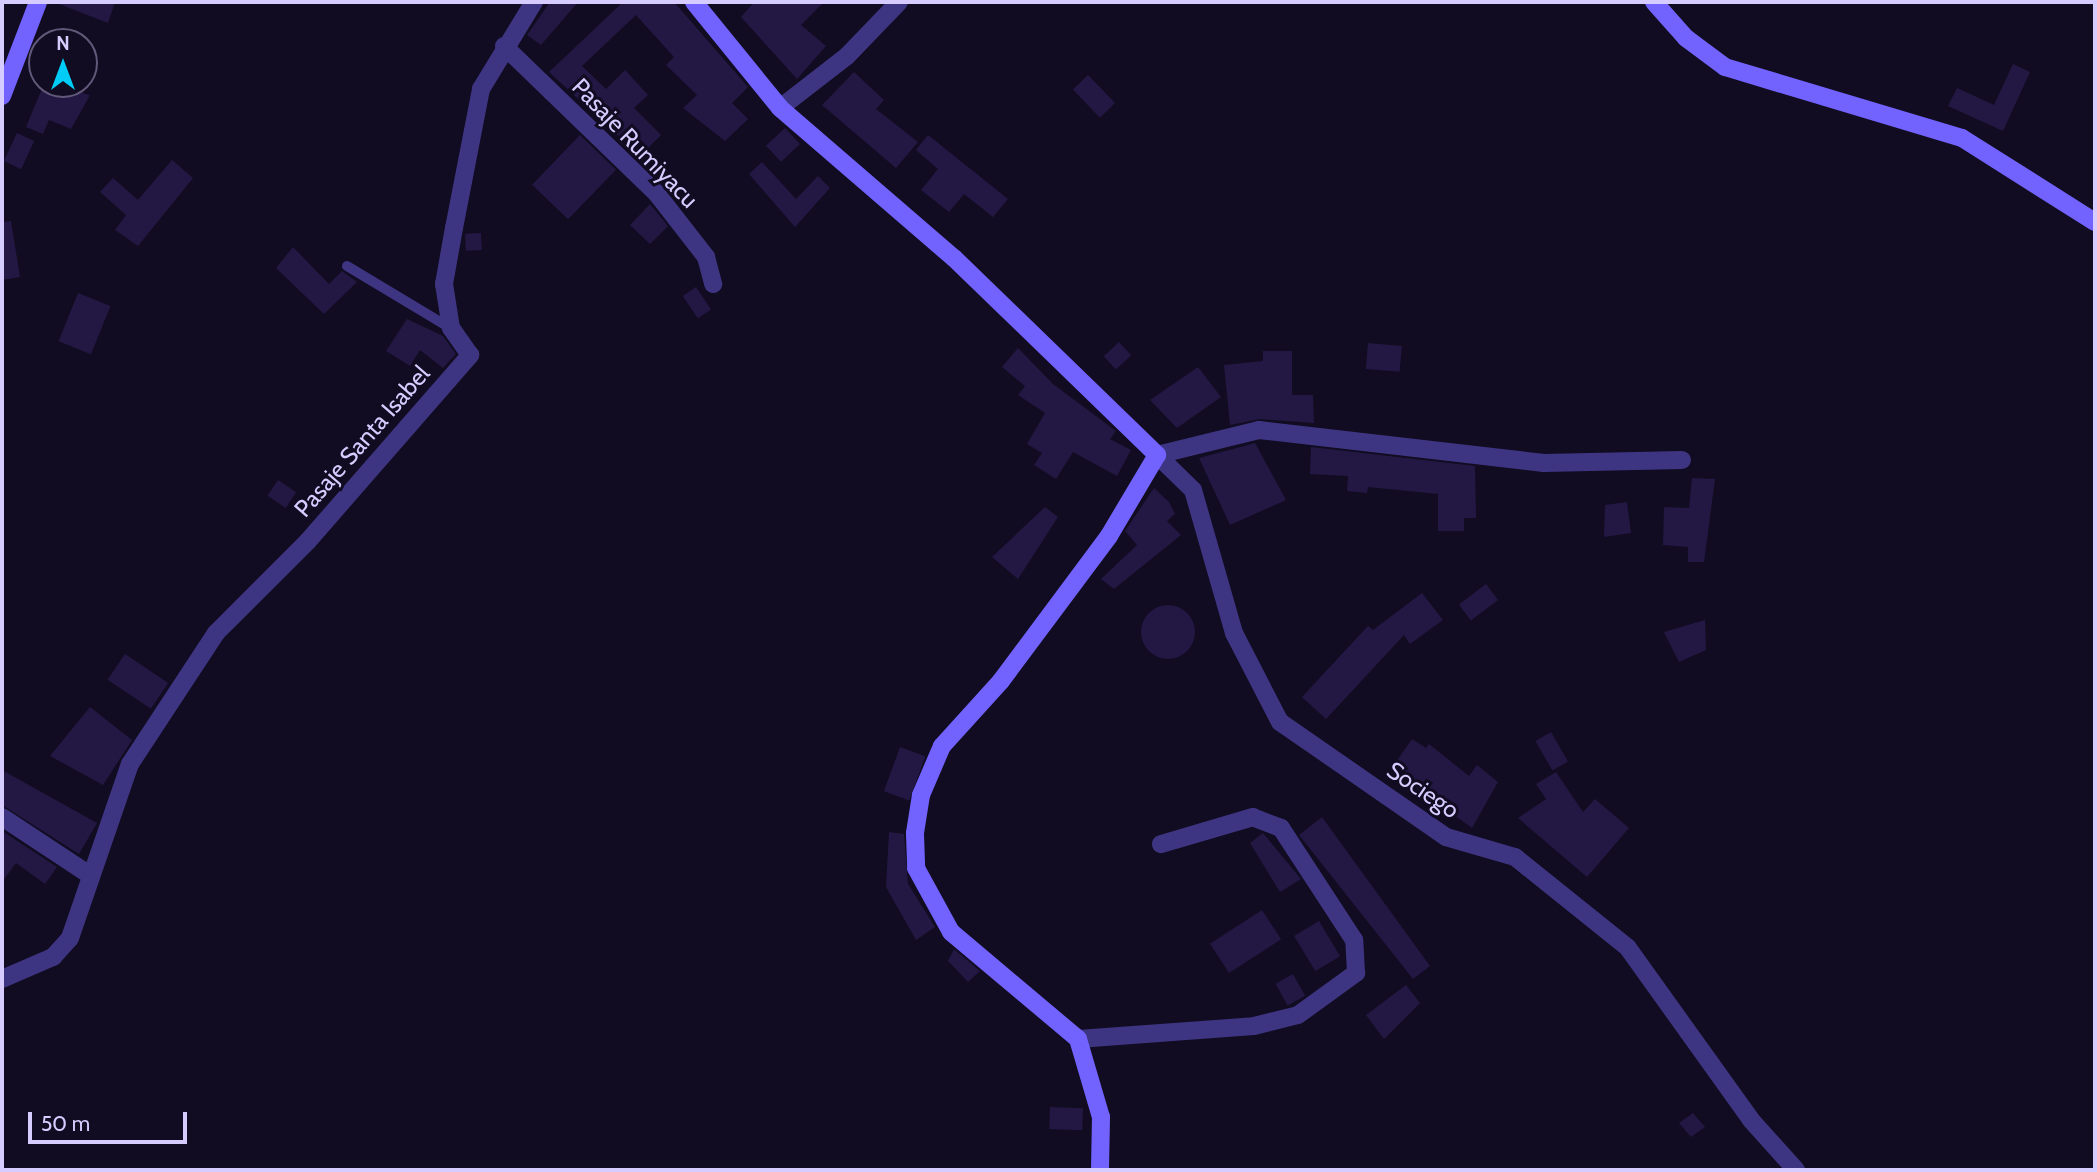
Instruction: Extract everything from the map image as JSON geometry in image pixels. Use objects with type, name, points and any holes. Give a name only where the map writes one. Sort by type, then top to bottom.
[{"type":"main road","points":[[2,96],[38,2]]},
{"type":"main road","points":[[694,2],[780,108],[954,258],[1157,455],[1109,536],[1001,681],[942,746],[921,795],[915,834],[916,868],[951,932],[1078,1040],[1101,1117],[1100,1170]]},
{"type":"main road","points":[[1654,2],[1686,38],[1725,67],[1962,138],[2095,222]]},
{"type":"street","name":"Pasaje Santa Isabel","points":[[88,874],[130,764],[216,633],[308,541],[470,355],[451,328],[444,284],[462,181],[481,89],[504,46],[534,2]]},
{"type":"street","points":[[780,108],[847,56],[898,2]]},
{"type":"street","name":"Pasaje Rumiyacu","points":[[504,46],[657,194],[706,257],[713,284]]},
{"type":"street","points":[[1157,455],[1259,430],[1544,463],[1682,460]]},
{"type":"street","name":"Sociego","points":[[1157,455],[1193,490],[1234,633],[1280,722],[1446,837],[1515,857],[1608,931],[1658,986],[1751,1119],[1796,1170]]},
{"type":"street","points":[[2,817],[88,874],[70,938],[53,957],[2,979]]},
{"type":"street","points":[[1078,1040],[1254,1027],[1298,1014],[1356,973],[1354,940],[1281,828],[1253,817],[1161,844]]},
{"type":"lane","points":[[347,266],[451,328]]},
{"type":"building","points":[[54,2],[115,2],[108,23]]},
{"type":"building","points":[[550,2],[578,2],[541,45],[527,35]]},
{"type":"building","points":[[623,2],[674,2],[748,87],[732,103],[748,119],[725,141],[683,108],[697,95],[666,65],[674,57],[636,15],[582,66],[606,89],[625,70],[648,95],[634,108],[661,135],[640,156],[549,72]]},
{"type":"building","points":[[754,2],[824,2],[801,25],[826,46],[797,79],[741,17]]},
{"type":"building","points":[[2013,64],[2030,72],[2003,131],[1948,106],[1957,88],[1994,105]]},
{"type":"building","points":[[854,72],[884,100],[876,109],[918,142],[896,168],[822,105]]},
{"type":"building","points":[[1088,75],[1115,103],[1100,118],[1073,90]]},
{"type":"building","points":[[38,98],[88,98],[71,129],[49,120],[43,134],[26,127]]},
{"type":"building","points":[[785,128],[800,144],[781,162],[766,146]]},
{"type":"building","points":[[17,133],[34,141],[21,169],[4,161]]},
{"type":"building","points":[[580,135],[616,170],[568,219],[532,185]]},
{"type":"building","points":[[928,135],[1008,199],[993,217],[964,194],[949,212],[921,190],[938,169],[916,150]]},
{"type":"building","points":[[172,160],[193,178],[138,246],[115,230],[126,215],[100,192],[113,178],[138,200]]},
{"type":"building","points":[[762,162],[796,199],[818,176],[830,188],[795,227],[749,174]]},
{"type":"building","points":[[650,204],[668,226],[650,244],[630,225]]},
{"type":"building","points":[[11,221],[20,277],[2,280],[2,222]]},
{"type":"building","points":[[481,233],[482,250],[466,251],[465,234]]},
{"type":"building","points":[[293,247],[329,284],[342,271],[357,282],[324,314],[276,268]]},
{"type":"building","points":[[696,287],[711,309],[698,318],[683,296]]},
{"type":"building","points":[[78,293],[110,306],[91,354],[59,341]]},
{"type":"building","points":[[407,319],[443,336],[456,354],[443,368],[420,350],[410,366],[386,351]]},
{"type":"building","points":[[1119,342],[1131,355],[1116,369],[1104,356]]},
{"type":"building","points":[[1368,343],[1402,346],[1400,372],[1366,369]]},
{"type":"building","points":[[1018,348],[1053,384],[1116,431],[1110,439],[1131,450],[1117,476],[1073,452],[1056,479],[1034,465],[1042,453],[1027,444],[1045,413],[1018,395],[1025,386],[1002,367]]},
{"type":"building","points":[[1263,351],[1292,351],[1292,395],[1313,395],[1314,423],[1260,419],[1230,425],[1224,365],[1263,361]]},
{"type":"building","points":[[1198,367],[1221,397],[1177,428],[1150,400]]},
{"type":"building","points":[[1255,443],[1286,500],[1230,525],[1199,458]]},
{"type":"building","points":[[1311,447],[1475,466],[1476,518],[1464,518],[1464,531],[1438,531],[1438,494],[1368,487],[1367,493],[1347,491],[1348,476],[1310,474]]},
{"type":"building","points":[[1692,478],[1715,479],[1704,562],[1688,562],[1688,547],[1663,545],[1664,507],[1689,508]]},
{"type":"building","points":[[278,480],[296,492],[286,508],[267,496]]},
{"type":"building","points":[[1154,488],[1169,502],[1175,514],[1167,521],[1181,535],[1114,589],[1101,579],[1137,545],[1125,531]]},
{"type":"building","points":[[1627,502],[1631,533],[1604,537],[1605,505]]},
{"type":"building","points":[[1045,507],[1058,517],[1018,579],[992,557]]},
{"type":"building","points":[[1486,584],[1498,600],[1471,620],[1459,604]]},
{"type":"building","points":[[1422,593],[1443,620],[1410,644],[1404,635],[1326,719],[1302,697],[1368,626],[1373,630]]},
{"type":"building","points":[[1168,605],[1187,613],[1195,632],[1187,651],[1168,659],[1149,651],[1141,632],[1149,613]]},
{"type":"building","points":[[1705,620],[1706,650],[1679,662],[1664,632]]},
{"type":"building","points":[[125,654],[168,683],[151,709],[108,680]]},
{"type":"building","points":[[90,707],[132,740],[103,785],[50,756]]},
{"type":"building","points":[[1551,732],[1568,761],[1552,770],[1535,741]]},
{"type":"building","points":[[1412,739],[1426,748],[1429,744],[1469,776],[1477,765],[1498,782],[1472,828],[1391,769]]},
{"type":"building","points":[[900,747],[925,756],[909,800],[884,791]]},
{"type":"building","points":[[2,770],[97,823],[79,854],[2,805]]},
{"type":"building","points":[[1556,772],[1583,812],[1595,799],[1629,828],[1587,877],[1518,818],[1546,799],[1536,784]]},
{"type":"building","points":[[1322,817],[1430,966],[1413,979],[1299,835]]},
{"type":"building","points":[[2,831],[57,867],[45,884],[16,863],[2,882]]},
{"type":"building","points":[[889,832],[904,834],[908,884],[935,927],[916,940],[886,887]]},
{"type":"building","points":[[1263,833],[1301,879],[1280,892],[1250,843]]},
{"type":"building","points":[[1262,910],[1281,939],[1229,973],[1210,944]]},
{"type":"building","points":[[1319,921],[1340,956],[1315,971],[1294,936]]},
{"type":"building","points":[[954,949],[980,971],[968,982],[948,961]]},
{"type":"building","points":[[1293,974],[1305,996],[1288,1006],[1276,984]]},
{"type":"building","points":[[1406,985],[1420,1003],[1384,1039],[1366,1015]]},
{"type":"building","points":[[1050,1107],[1083,1108],[1082,1130],[1049,1129]]},
{"type":"building","points":[[1693,1113],[1705,1127],[1691,1137],[1679,1123]]}]
